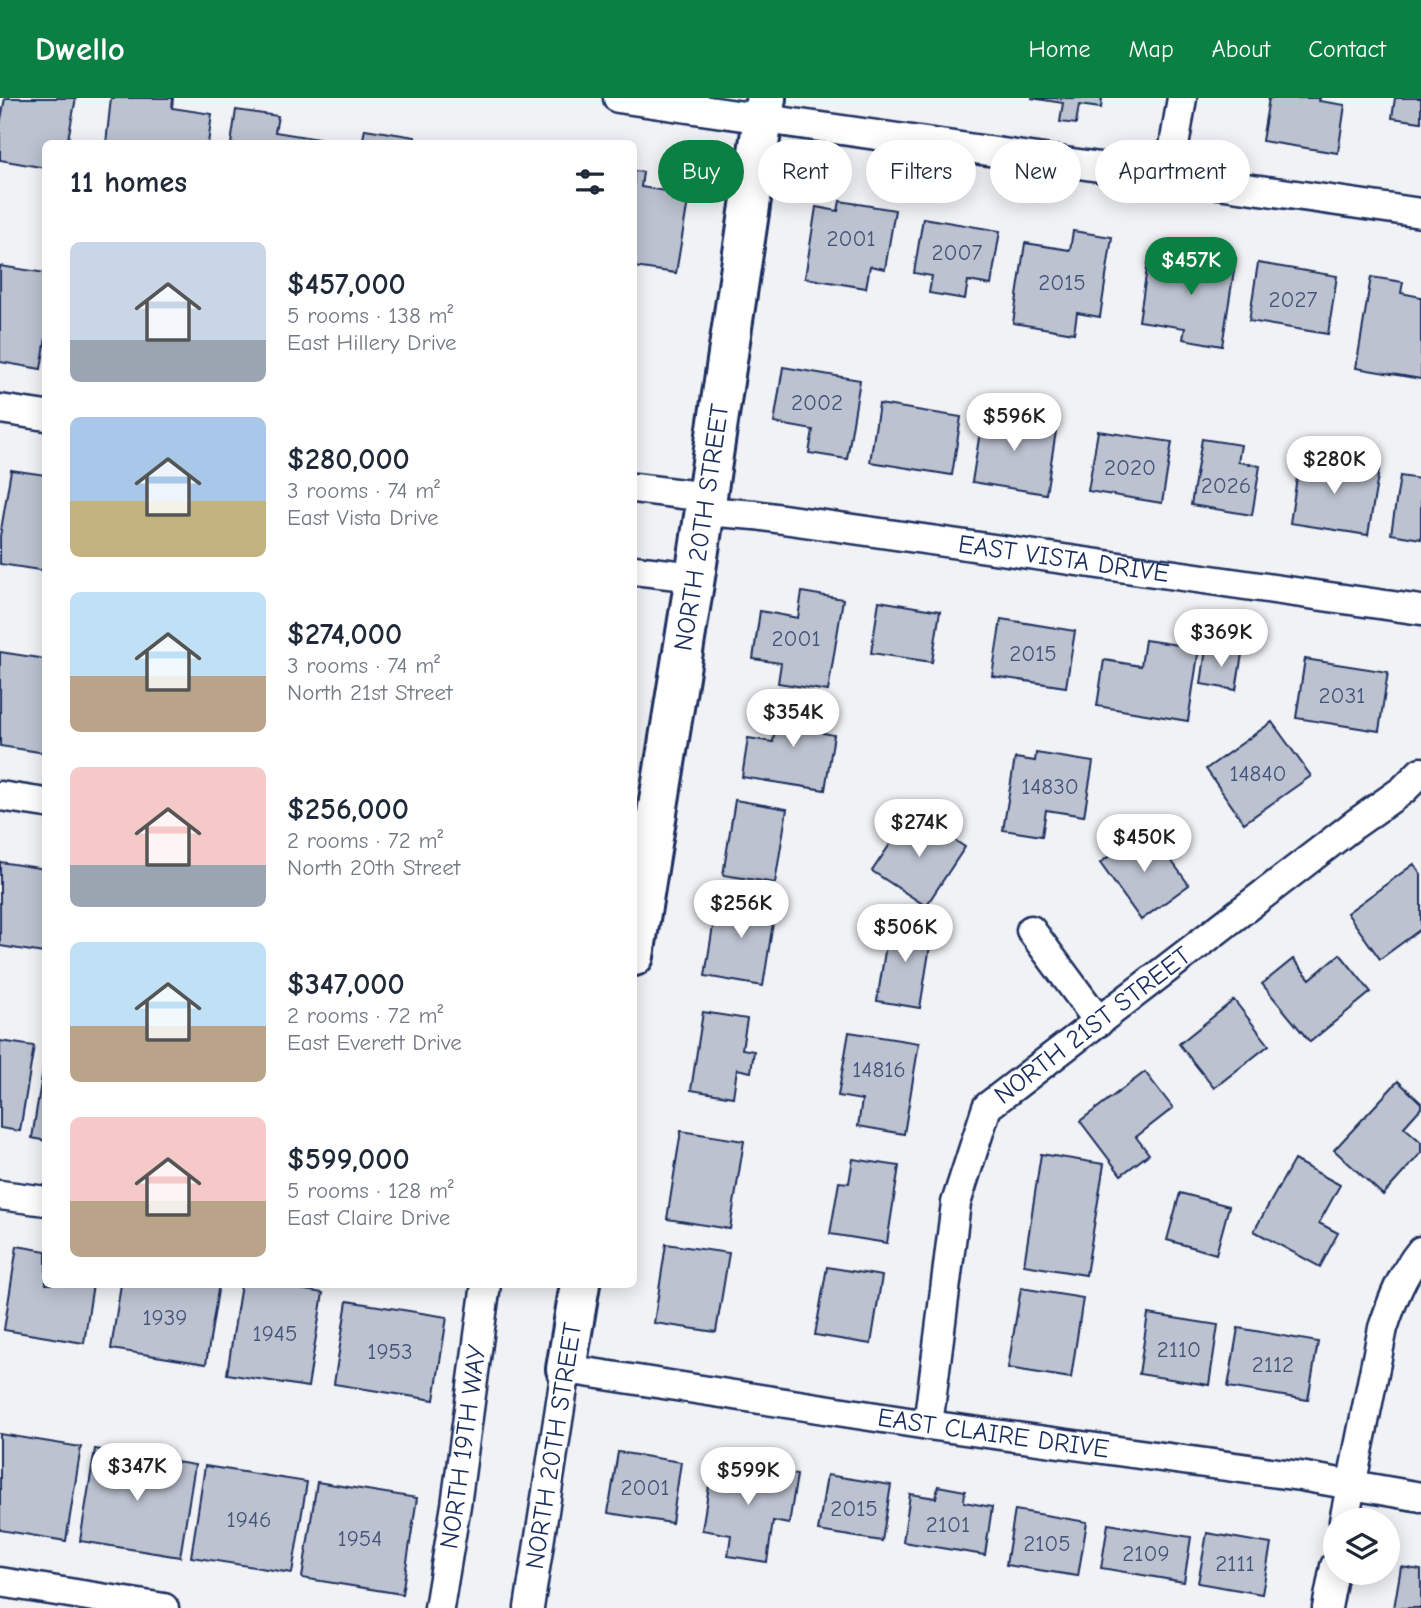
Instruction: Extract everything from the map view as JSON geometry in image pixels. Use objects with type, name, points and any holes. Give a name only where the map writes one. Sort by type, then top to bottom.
[{"type":"street","points":[[618,98],[764,108],[1095,164]]},
{"type":"street","points":[[1176,140],[1182,98]]},
{"type":"street","name":"NORTH 20TH STREET","points":[[637,937],[695,578],[764,108]]},
{"type":"street","points":[[1250,188],[1421,213]]},
{"type":"street","points":[[0,409],[42,415]]},
{"type":"street","name":"EAST VISTA DRIVE","points":[[637,489],[755,515],[1421,610]]},
{"type":"street","points":[[637,569],[695,578]]},
{"type":"street","name":"NORTH 21ST STREET","points":[[928,1425],[956,1203],[988,1107],[1403,789],[1421,772]]},
{"type":"street","points":[[0,796],[42,802]]},
{"type":"street","points":[[1031,930],[1100,1022]]},
{"type":"street","points":[[0,1195],[42,1200]]},
{"type":"street","points":[[1347,1508],[1383,1328],[1394,1297],[1411,1263],[1421,1251]]},
{"type":"street","name":"NORTH 19TH WAY","points":[[439,1608],[456,1505],[484,1288]]},
{"type":"street","name":"NORTH 20TH STREET","points":[[528,1608],[579,1288]]},
{"type":"street","name":"EAST CLAIRE DRIVE","points":[[566,1369],[928,1425],[1300,1476],[1421,1497]]},
{"type":"street","points":[[0,1582],[164,1608]]},
{"type":"street","points":[[1327,1608],[1331,1585]]},
{"type":"building","points":[[5,98],[76,98],[68,140],[42,140],[42,167],[0,160],[0,124]]},
{"type":"building","points":[[111,98],[173,98],[172,108],[212,114],[209,140],[106,140]]},
{"type":"building","points":[[1031,98],[1102,98],[1101,108],[1079,105],[1076,124],[1060,122],[1063,103]]},
{"type":"building","points":[[1269,98],[1320,98],[1319,101],[1345,105],[1338,153],[1262,141]]},
{"type":"building","points":[[1395,98],[1421,98],[1421,122],[1392,118]]},
{"type":"building","points":[[236,110],[278,116],[275,132],[325,140],[232,140]]},
{"type":"building","points":[[365,129],[415,137],[415,140],[363,140]]},
{"type":"building","points":[[637,171],[643,172],[641,187],[658,190],[658,203],[688,203],[676,273],[637,267]]},
{"type":"building","points":[[840,203],[895,210],[885,269],[870,266],[866,288],[805,278],[816,207],[838,211]]},
{"type":"building","points":[[923,218],[1000,231],[991,285],[968,281],[965,299],[929,293],[932,276],[914,273]]},
{"type":"building","points":[[1073,231],[1112,237],[1100,317],[1077,313],[1074,333],[1013,323],[1025,243],[1070,250]]},
{"type":"building","points":[[1194,252],[1236,258],[1222,346],[1183,339],[1185,328],[1139,321],[1148,262],[1191,269]]},
{"type":"building","points":[[1258,263],[1337,276],[1328,334],[1249,321]]},
{"type":"building","points":[[0,266],[42,272],[41,369],[0,362]]},
{"type":"building","points":[[1371,277],[1403,282],[1401,293],[1421,297],[1421,379],[1356,368]]},
{"type":"building","points":[[783,367],[860,380],[847,459],[809,453],[813,430],[774,423]]},
{"type":"building","points":[[879,404],[961,417],[952,475],[870,462]]},
{"type":"building","points":[[983,413],[1057,425],[1046,494],[972,482]]},
{"type":"building","points":[[1098,431],[1172,442],[1162,503],[1088,491]]},
{"type":"building","points":[[1202,439],[1241,445],[1238,462],[1260,466],[1252,515],[1191,505]]},
{"type":"building","points":[[1300,458],[1379,470],[1368,535],[1290,523]]},
{"type":"building","points":[[11,470],[42,474],[42,570],[0,564],[0,536]]},
{"type":"building","points":[[1400,476],[1421,479],[1421,539],[1391,534]]},
{"type":"building","points":[[802,592],[843,599],[828,691],[778,683],[781,663],[753,659],[760,611],[798,618]]},
{"type":"building","points":[[879,601],[940,611],[932,662],[871,653]]},
{"type":"building","points":[[1001,619],[1075,631],[1066,687],[992,676]]},
{"type":"building","points":[[1145,640],[1199,648],[1188,721],[1097,706],[1104,660],[1141,666]]},
{"type":"building","points":[[1206,649],[1242,654],[1236,690],[1201,684]]},
{"type":"building","points":[[0,652],[42,658],[42,752],[0,746]]},
{"type":"building","points":[[1305,659],[1388,672],[1379,731],[1296,718]]},
{"type":"building","points":[[779,702],[827,709],[823,733],[834,735],[825,790],[742,777],[748,738],[773,742]]},
{"type":"building","points":[[1272,722],[1311,776],[1244,823],[1206,769]]},
{"type":"building","points":[[1036,753],[1093,762],[1084,816],[1046,810],[1042,836],[1003,830],[1015,758],[1035,761]]},
{"type":"building","points":[[735,800],[787,809],[775,883],[723,875]]},
{"type":"building","points":[[912,812],[965,847],[926,906],[872,871]]},
{"type":"building","points":[[1148,828],[1189,885],[1141,920],[1100,863]]},
{"type":"building","points":[[0,862],[42,868],[42,953],[0,946]]},
{"type":"building","points":[[1414,864],[1421,874],[1421,929],[1380,959],[1347,913]]},
{"type":"building","points":[[718,895],[776,904],[763,986],[705,976]]},
{"type":"building","points":[[890,920],[933,927],[920,1008],[877,1001]]},
{"type":"building","points":[[1340,954],[1371,992],[1310,1042],[1262,984],[1293,959],[1310,979]]},
{"type":"building","points":[[1234,1000],[1269,1045],[1214,1088],[1179,1044]]},
{"type":"building","points":[[703,1012],[747,1019],[742,1049],[754,1051],[751,1072],[737,1069],[733,1097],[691,1090]]},
{"type":"building","points":[[849,1032],[919,1043],[904,1134],[858,1126],[862,1100],[838,1096]]},
{"type":"building","points":[[0,1041],[34,1046],[20,1131],[0,1128]]},
{"type":"building","points":[[1145,1072],[1173,1108],[1136,1137],[1149,1154],[1121,1175],[1080,1121]]},
{"type":"building","points":[[42,1076],[42,1140],[32,1138]]},
{"type":"building","points":[[1398,1081],[1421,1103],[1421,1108],[1404,1127],[1421,1142],[1421,1153],[1383,1195],[1334,1150]]},
{"type":"building","points":[[681,1131],[744,1141],[730,1229],[667,1219]]},
{"type":"building","points":[[1041,1154],[1104,1164],[1086,1275],[1024,1265]]},
{"type":"building","points":[[853,1159],[899,1166],[887,1243],[830,1234],[839,1182],[849,1183]]},
{"type":"building","points":[[1294,1160],[1340,1185],[1319,1223],[1338,1233],[1320,1267],[1254,1231]]},
{"type":"building","points":[[1180,1193],[1229,1206],[1216,1254],[1167,1240]]},
{"type":"building","points":[[666,1244],[729,1253],[716,1332],[654,1323]]},
{"type":"building","points":[[17,1246],[42,1250],[42,1288],[92,1288],[84,1343],[4,1330]]},
{"type":"building","points":[[827,1267],[882,1276],[871,1344],[815,1335]]},
{"type":"building","points":[[120,1288],[218,1288],[206,1364],[111,1349]]},
{"type":"building","points":[[240,1288],[294,1288],[323,1293],[308,1387],[227,1374]]},
{"type":"building","points":[[1021,1288],[1083,1298],[1071,1378],[1008,1368]]},
{"type":"building","points":[[347,1301],[447,1317],[434,1400],[334,1384]]},
{"type":"building","points":[[1148,1314],[1218,1325],[1209,1385],[1139,1374]]},
{"type":"building","points":[[1238,1328],[1318,1342],[1308,1400],[1228,1387]]},
{"type":"building","points":[[0,1434],[81,1447],[66,1541],[0,1530]]},
{"type":"building","points":[[95,1449],[195,1465],[180,1557],[80,1541]]},
{"type":"building","points":[[618,1452],[681,1462],[672,1523],[608,1513]]},
{"type":"building","points":[[713,1461],[797,1475],[789,1524],[773,1521],[767,1562],[728,1556],[731,1535],[702,1530]]},
{"type":"building","points":[[205,1466],[307,1482],[292,1573],[191,1557]]},
{"type":"building","points":[[827,1475],[891,1485],[882,1541],[818,1531]]},
{"type":"building","points":[[317,1482],[417,1498],[402,1594],[302,1578]]},
{"type":"building","points":[[938,1486],[965,1491],[964,1502],[992,1507],[985,1555],[903,1542],[910,1494],[936,1498]]},
{"type":"building","points":[[1015,1510],[1087,1522],[1078,1576],[1006,1565]]},
{"type":"building","points":[[1108,1524],[1191,1537],[1184,1582],[1101,1568]]},
{"type":"building","points":[[1207,1533],[1271,1544],[1262,1594],[1198,1583]]},
{"type":"building","points":[[1401,1567],[1421,1570],[1421,1608],[1394,1608]]}]
